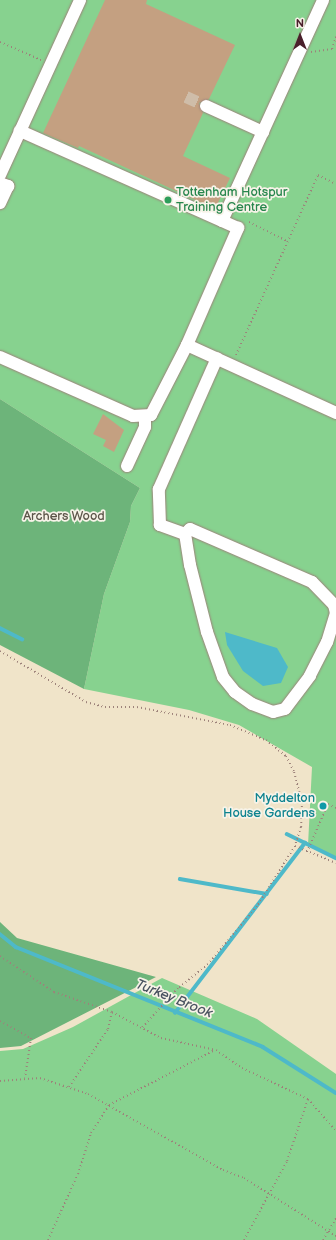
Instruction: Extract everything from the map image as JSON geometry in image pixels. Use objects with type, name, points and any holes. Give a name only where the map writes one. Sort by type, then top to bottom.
[{"type":"lane","points":[[0,175],[80,0]]},
{"type":"lane","points":[[222,221],[323,0]]},
{"type":"lane","points":[[206,106],[263,132]]},
{"type":"lane","points":[[0,357],[71,391],[133,416],[145,418],[155,411],[187,345],[238,228],[20,131]]},
{"type":"lane","points":[[0,183],[8,186],[0,203]]},
{"type":"lane","points":[[187,345],[336,413]]},
{"type":"lane","points":[[185,534],[160,525],[159,489],[217,358]]},
{"type":"lane","points":[[127,466],[145,427],[145,418]]},
{"type":"lane","points":[[190,529],[198,530],[312,582],[335,604],[336,613],[327,642],[291,704],[273,712],[252,704],[227,685],[215,658],[199,605],[185,534],[190,529]]},
{"type":"path","points":[[301,47],[313,53],[332,49],[336,37]]},
{"type":"path","points":[[0,42],[50,65]]},
{"type":"path","points":[[231,365],[318,175],[336,184]]},
{"type":"path","points":[[238,228],[244,220],[287,240]]},
{"type":"path","points":[[0,651],[86,702],[105,707],[137,707],[230,725],[266,740],[286,756],[294,772],[302,802],[298,839],[295,846],[262,897],[208,964],[178,988],[141,1029]]},
{"type":"path","points":[[307,852],[328,804],[336,808]]},
{"type":"path","points":[[295,846],[307,852],[313,851],[336,863]]},
{"type":"path","points":[[0,956],[54,992],[112,1012],[141,1029],[216,1050],[242,1068],[308,1098],[336,1131]]},
{"type":"path","points":[[70,1087],[108,1029],[112,1012]]},
{"type":"path","points":[[0,1021],[31,1038],[24,1078]]},
{"type":"path","points":[[48,1240],[78,1174],[91,1133],[109,1105],[216,1050]]},
{"type":"path","points":[[0,1081],[40,1078],[70,1087],[109,1105],[223,1170],[244,1178],[267,1195],[329,1230],[336,1236]]},
{"type":"path","points":[[244,1240],[267,1195],[287,1161],[308,1098]]},
{"type":"path","points":[[323,1240],[336,1218]]},
{"type":"green space","name":"Tottenham Hotspur Training Centre","points":[[0,0],[336,0],[336,859],[308,845],[312,767],[239,725],[189,710],[84,689],[104,594],[130,522],[131,506],[140,488],[0,399]]},
{"type":"green space","name":"Archers Wood","points":[[0,399],[140,488],[131,506],[130,522],[104,594],[84,689],[0,645]]},
{"type":"green space","points":[[0,922],[17,938],[156,977],[21,1046],[0,1048]]},
{"type":"green space","points":[[162,978],[257,1019],[336,1074],[336,1240],[0,1240],[0,1051],[23,1049],[73,1027]]},
{"type":"water","points":[[225,632],[277,648],[288,667],[281,683],[263,686],[243,671],[227,645]]},
{"type":"building","points":[[105,0],[147,0],[146,4],[235,45],[209,99],[199,103],[203,113],[183,156],[230,178],[215,209],[79,146],[78,148],[43,133]]},
{"type":"building","points":[[103,414],[124,430],[114,452],[103,446],[106,440],[93,434]]},
{"type":"waterway","points":[[0,628],[22,639]]},
{"type":"waterway","points":[[287,834],[336,858]]},
{"type":"waterway","points":[[175,1013],[305,843]]},
{"type":"waterway","points":[[180,879],[267,894]]},
{"type":"waterway","name":"Turkey Brook","points":[[0,934],[16,947],[263,1047],[336,1093]]},
{"type":"tunnel","points":[[186,97],[206,106]]},
{"type":"place","name":"Tottenham Hotspur Training Centre","points":[[168,200]]},
{"type":"place","name":"Myddelton House Gardens","points":[[323,806]]}]
